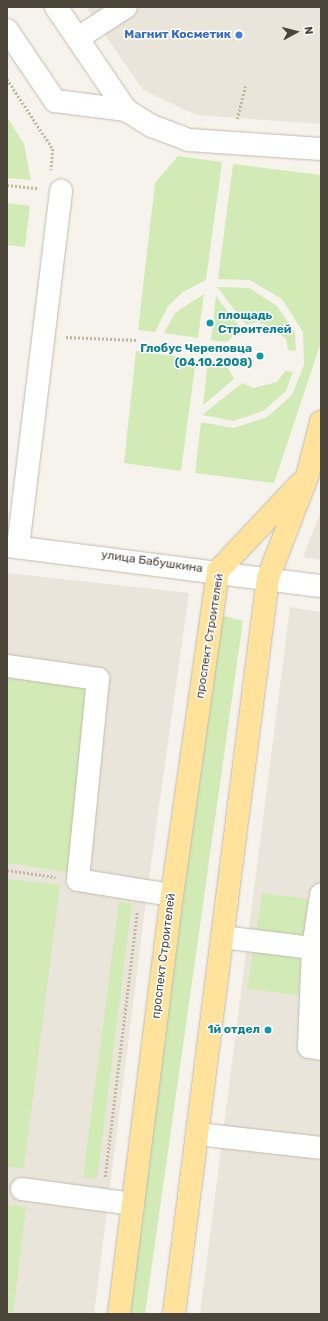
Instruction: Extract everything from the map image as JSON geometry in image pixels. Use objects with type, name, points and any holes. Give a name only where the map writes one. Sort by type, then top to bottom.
[{"type":"main road","points":[[174,1314],[268,578],[307,477],[321,422]]},
{"type":"main road","name":"проспект Строителей","points":[[119,1314],[172,895],[218,571],[307,477]]},
{"type":"street","points":[[56,7],[126,110]]},
{"type":"street","points":[[78,38],[126,7]]},
{"type":"street","points":[[7,30],[55,101],[126,110],[152,126],[189,140],[321,149]]},
{"type":"street","points":[[12,546],[44,336],[52,190]]},
{"type":"street","name":"улица Бабушкина","points":[[12,546],[218,571],[321,586]]},
{"type":"street","points":[[7,666],[98,679],[78,880],[172,895]]},
{"type":"street","points":[[321,895],[313,948],[309,1047],[321,1049]]},
{"type":"street","points":[[222,937],[313,948]]},
{"type":"street","points":[[197,1134],[321,1148]]},
{"type":"street","points":[[22,1189],[133,1204]]},
{"type":"path","points":[[7,185],[52,190]]},
{"type":"path","points":[[44,336],[137,340]]},
{"type":"path","points":[[7,870],[78,880]]},
{"type":"path","points":[[102,1200],[140,890]]},
{"type":"shaded area","points":[[86,7],[321,7],[321,124],[196,115],[143,90]]},
{"type":"shaded area","points":[[321,511],[321,560],[303,557]]},
{"type":"shaded area","points":[[7,573],[189,593],[147,892],[94,1314],[7,1314]]},
{"type":"shaded area","points":[[290,607],[321,612],[321,1314],[200,1314]]},
{"type":"green space","points":[[7,117],[24,144],[31,180],[7,178]]},
{"type":"green space","points":[[178,156],[222,162],[206,280],[183,292],[168,306],[155,332],[138,330],[155,183]]},
{"type":"green space","points":[[233,164],[321,175],[321,342],[274,483],[195,473],[201,422],[234,428],[267,417],[292,395],[304,365],[303,332],[282,299],[250,280],[218,279]]},
{"type":"green space","points":[[7,203],[30,206],[25,247],[7,245]]},
{"type":"green space","points":[[217,287],[249,288],[277,306],[295,333],[296,351],[288,350],[286,339],[272,327],[257,322],[246,325]]},
{"type":"green space","points":[[204,294],[198,338],[164,333],[175,313]]},
{"type":"green space","points":[[216,296],[240,328],[227,342],[211,340]]},
{"type":"green space","points":[[136,351],[196,359],[181,471],[124,463]]},
{"type":"green space","points":[[208,361],[225,363],[234,379],[203,405]]},
{"type":"green space","points":[[285,371],[293,372],[286,391],[263,411],[234,421],[202,415],[242,383],[253,388],[277,382]]},
{"type":"green space","points":[[220,615],[243,621],[145,1314],[125,1314]]},
{"type":"green space","points":[[7,672],[92,685],[74,873],[7,863]]},
{"type":"green space","points":[[7,879],[60,885],[24,1168],[7,1167]]},
{"type":"green space","points":[[262,893],[308,899],[298,995],[247,989]]},
{"type":"green space","points":[[119,902],[132,903],[97,1179],[83,1178]]},
{"type":"green space","points":[[7,1205],[26,1207],[13,1314],[7,1314]]},
{"type":"place","name":"Магнит Косметик","points":[[239,35]]},
{"type":"place","name":"площадь Строителей","points":[[210,323]]},
{"type":"place","name":"Глобус Череповца (04.10.2008)","points":[[260,356]]},
{"type":"place","name":"1й отдел","points":[[268,1030]]}]
